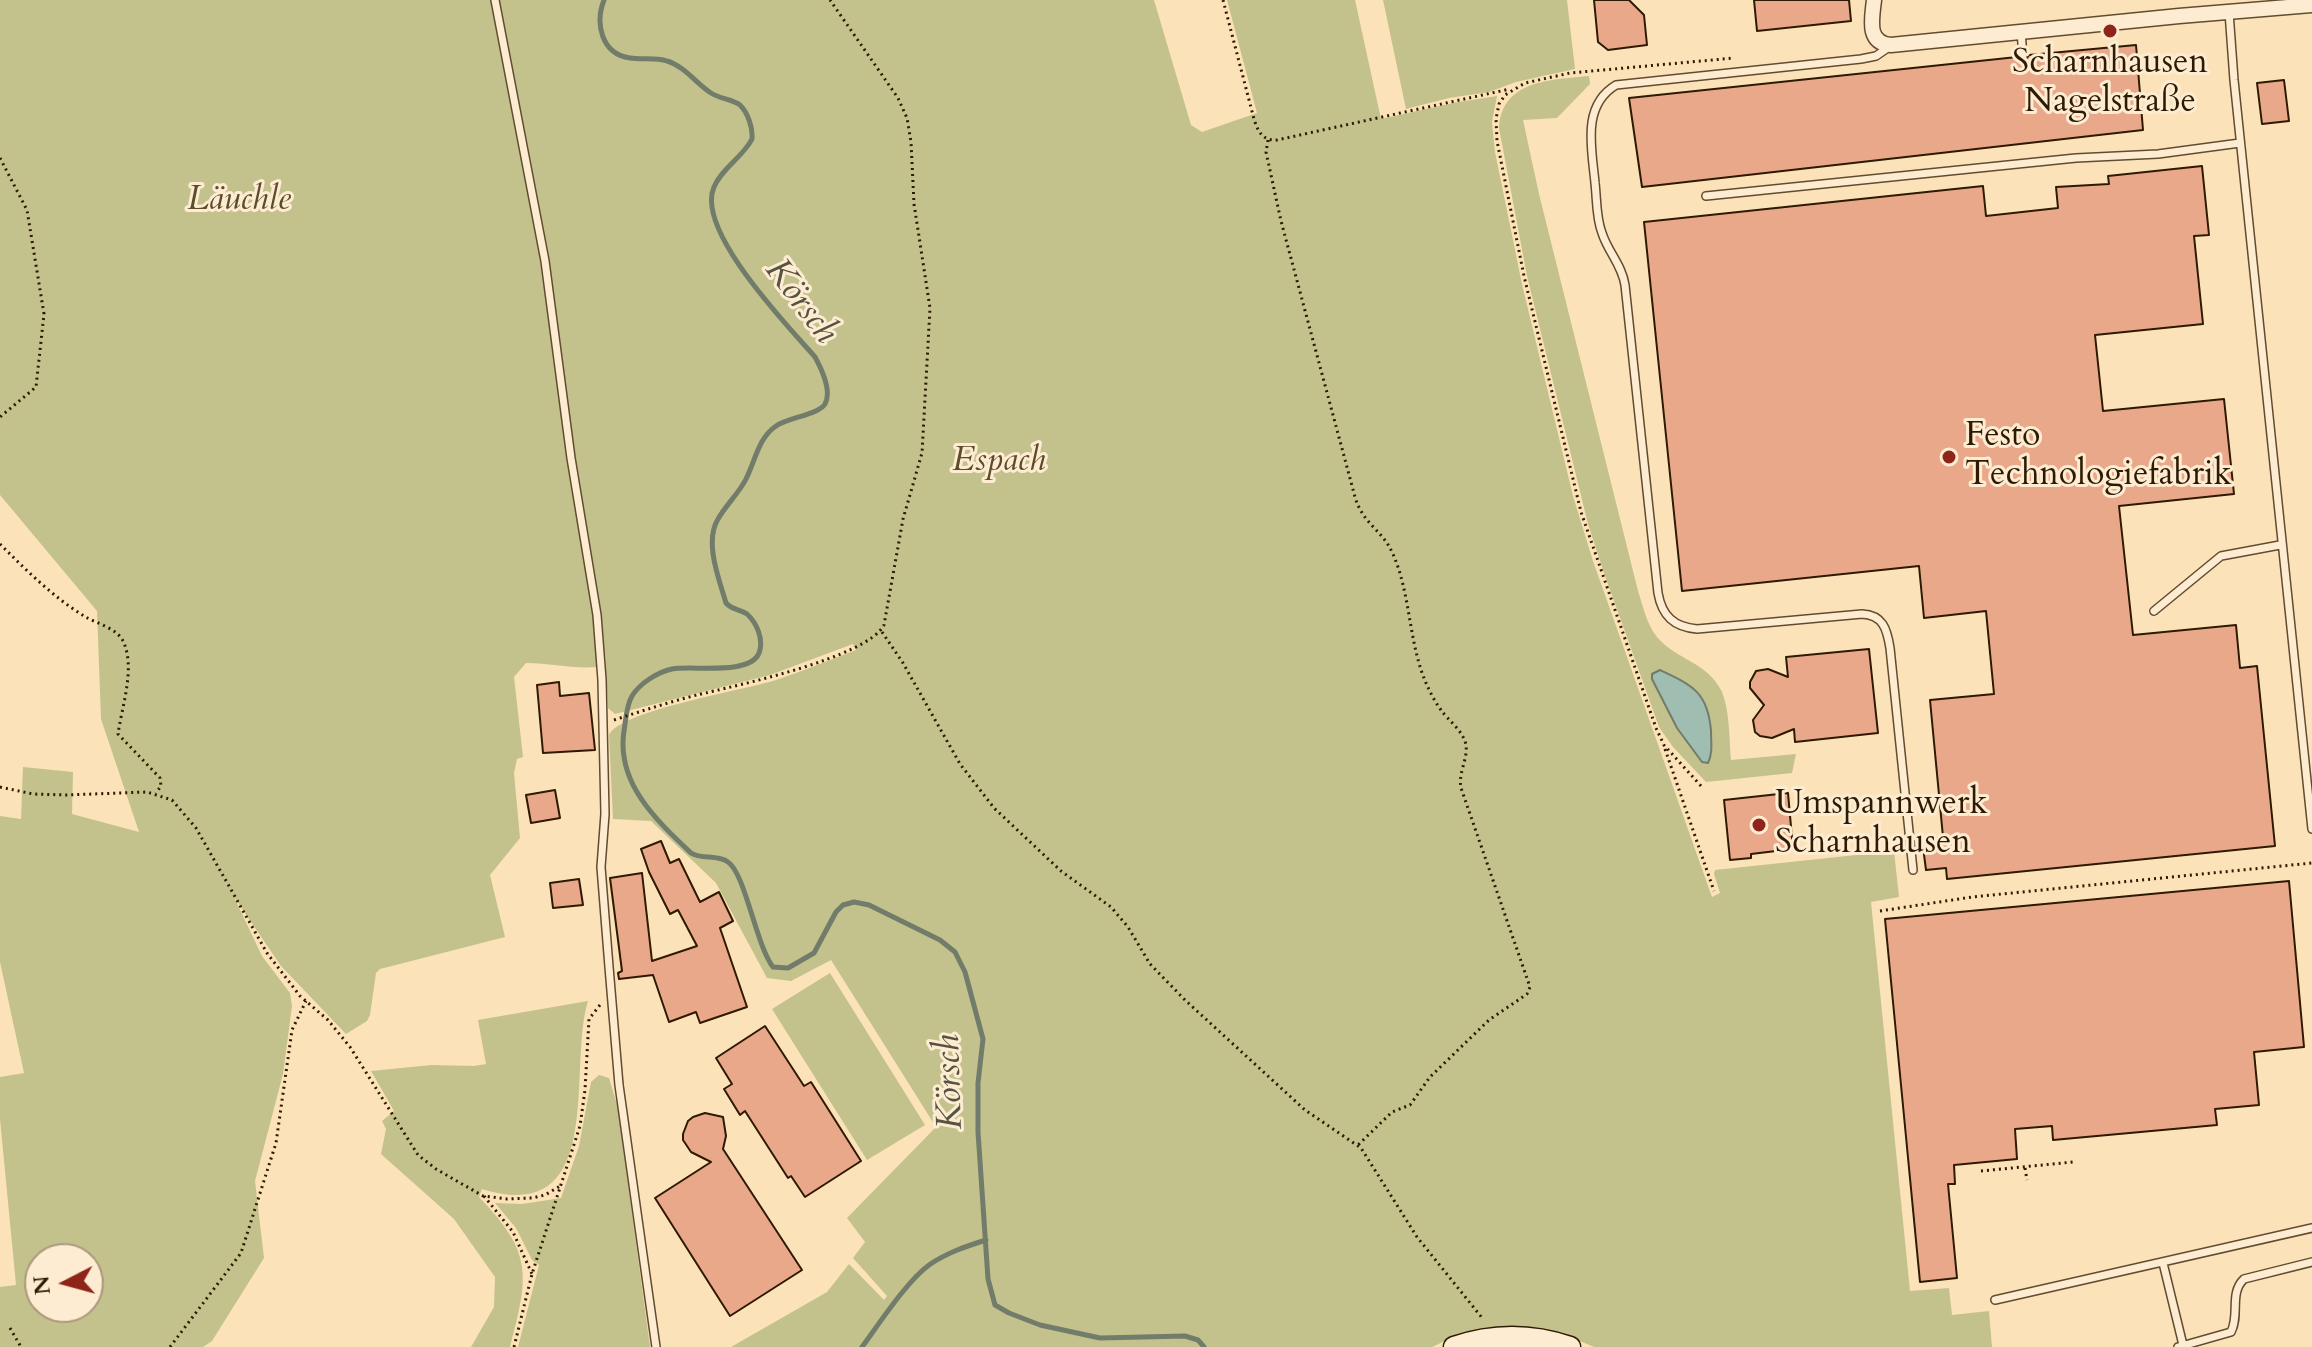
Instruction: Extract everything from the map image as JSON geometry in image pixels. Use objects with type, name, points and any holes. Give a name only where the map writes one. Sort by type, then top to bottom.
[{"type":"main road","points":[[1454,1347],[1490,1338],[1529,1338],[1570,1347]]},
{"type":"street","points":[[1874,0],[1872,28],[1884,43],[2229,12],[2269,4],[2312,5]]},
{"type":"lane","points":[[495,0],[548,277],[571,458],[597,615],[605,814],[601,867],[611,997],[619,1085],[656,1347]]},
{"type":"lane","points":[[2229,12],[2280,545],[2312,829]]},
{"type":"lane","points":[[2021,32],[2023,56]]},
{"type":"lane","points":[[1884,43],[1876,56],[1861,59],[1616,85],[1605,92],[1597,105],[1590,141],[1600,229],[1620,267],[1625,285],[1658,593],[1663,609],[1677,625],[1697,629],[1862,614],[1880,620],[1890,648],[1913,870]]},
{"type":"lane","points":[[1706,196],[2091,156],[2158,154],[2240,143]]},
{"type":"lane","points":[[2154,611],[2221,556],[2280,545]]},
{"type":"lane","points":[[1995,1300],[2312,1228]]},
{"type":"lane","points":[[2163,1263],[2180,1346],[2231,1332],[2235,1322],[2237,1287],[2244,1279],[2312,1262]]},
{"type":"path","points":[[619,718],[775,677],[848,650],[881,631],[887,611],[903,519],[921,459],[930,308],[914,204],[907,118],[898,98],[830,0]]},
{"type":"path","points":[[1223,0],[1254,119],[1268,140],[1512,89],[1570,73],[1740,57]]},
{"type":"path","points":[[1512,89],[1499,104],[1495,125],[1524,276],[1585,525],[1714,891]]},
{"type":"path","points":[[1268,140],[1266,152],[1281,221],[1359,510],[1393,553],[1417,656],[1427,685],[1438,707],[1465,742],[1466,751],[1459,774],[1461,788],[1530,989],[1462,1044],[1430,1077],[1410,1105],[1392,1112],[1358,1145]]},
{"type":"path","points":[[0,158],[27,210],[44,314],[36,387],[0,417]]},
{"type":"path","points":[[0,544],[61,600],[119,635],[129,667],[118,734],[160,778],[161,786],[156,793]]},
{"type":"path","points":[[881,631],[903,663],[960,764],[1013,829],[1067,877],[1111,907],[1163,979],[1248,1058],[1305,1110],[1358,1145],[1371,1160],[1417,1237],[1485,1322],[1490,1338]]},
{"type":"path","points":[[1664,745],[1701,786]]},
{"type":"path","points":[[0,787],[33,794],[156,793],[172,800],[196,828],[267,953],[306,1001],[328,1020],[350,1047],[418,1155],[483,1196],[513,1232],[532,1274]]},
{"type":"path","points":[[1880,911],[1961,898],[2312,863]]},
{"type":"path","points":[[514,1347],[532,1274],[584,1108],[589,1019],[594,1010],[611,997]]},
{"type":"path","points":[[170,1347],[241,1253],[276,1143],[290,1036],[306,1001]]},
{"type":"path","points":[[1981,1171],[2073,1162]]},
{"type":"path","points":[[2025,1167],[2027,1180]]},
{"type":"path","points":[[483,1196],[512,1199],[537,1197],[562,1185]]},
{"type":"path","points":[[10,1328],[21,1347]]},
{"type":"green space","points":[[0,0],[1154,0],[1191,125],[1202,132],[1257,113],[1227,0],[1355,0],[1381,119],[1497,96],[1492,122],[1495,152],[1522,284],[1573,496],[1712,897],[1720,893],[1715,870],[1894,851],[1899,897],[1871,902],[1910,1291],[1949,1288],[1952,1315],[1989,1311],[1992,1347],[1594,1347],[1552,1333],[1513,1327],[1473,1332],[1432,1347],[731,1347],[827,1292],[849,1264],[884,1300],[887,1296],[853,1258],[865,1242],[847,1218],[936,1127],[831,960],[791,981],[767,978],[716,883],[651,821],[613,819],[609,735],[618,726],[636,717],[776,680],[856,650],[853,644],[770,675],[615,714],[608,708],[605,653],[596,654],[597,667],[526,663],[514,677],[523,757],[517,759],[514,773],[520,838],[490,875],[505,937],[380,969],[376,973],[367,1021],[346,1034],[281,966],[234,897],[262,956],[290,993],[292,1006],[283,1074],[255,1181],[264,1258],[212,1341],[203,1347],[0,1347],[0,1287],[16,1285],[0,1119],[0,1077],[24,1073],[0,962],[0,816],[21,819],[23,767],[73,772],[72,814],[139,832],[101,719],[97,611],[0,495]]},
{"type":"green space","points":[[1383,0],[1567,0],[1575,69],[1516,82],[1489,92],[1406,109]]},
{"type":"green space","points":[[1589,76],[1590,84],[1557,118],[1523,120],[1638,591],[1657,637],[1709,674],[1722,692],[1728,717],[1731,760],[1796,754],[1792,773],[1706,782],[1673,747],[1659,727],[1588,524],[1527,276],[1499,128],[1502,112],[1509,100],[1519,92],[1544,82]]},
{"type":"green space","points":[[830,973],[925,1125],[867,1160],[772,1009]]},
{"type":"green space","points":[[588,1001],[574,1134],[565,1164],[549,1185],[522,1195],[482,1189],[479,1197],[497,1217],[518,1250],[523,1283],[510,1347],[471,1347],[494,1307],[495,1277],[454,1219],[381,1154],[386,1129],[382,1121],[394,1111],[371,1071],[486,1064],[478,1020]]},
{"type":"green space","points":[[599,1075],[609,1078],[618,1108],[650,1347],[518,1347],[539,1265],[532,1260],[516,1228],[495,1203],[522,1204],[561,1198],[579,1146],[591,1082]]},
{"type":"shaded area","points":[[1660,670],[1681,680],[1702,699],[1711,731],[1708,763],[1702,762],[1677,728],[1652,679],[1652,674]]},
{"type":"building","points":[[1594,0],[1629,0],[1644,15],[1647,45],[1608,50],[1598,42]]},
{"type":"building","points":[[1754,0],[1849,0],[1851,21],[1757,31]]},
{"type":"building","points":[[2136,45],[2143,130],[1642,187],[1629,98],[2017,57],[2024,62],[2029,55]]},
{"type":"building","points":[[2284,80],[2289,121],[2262,124],[2257,83]]},
{"type":"building","name":"Festo Technologiefabrik","points":[[2202,166],[2209,235],[2194,236],[2203,324],[2095,335],[2103,411],[2224,399],[2234,494],[2119,506],[2133,635],[2236,625],[2240,668],[2257,666],[2275,846],[1947,879],[1946,868],[1926,870],[1922,839],[1943,837],[1930,700],[1994,694],[1986,611],[1924,618],[1919,566],[1682,591],[1644,222],[1983,186],[1986,216],[2058,208],[2056,187],[2109,184],[2108,176]]},
{"type":"building","points":[[1869,649],[1878,733],[1795,742],[1794,729],[1772,738],[1755,732],[1753,720],[1764,705],[1750,688],[1756,671],[1768,669],[1788,677],[1786,657]]},
{"type":"building","points":[[559,682],[560,696],[589,693],[595,750],[543,753],[537,685]]},
{"type":"building","points":[[555,790],[560,818],[531,823],[526,795]]},
{"type":"building","name":"Umspannwerk Scharnhausen","points":[[1788,793],[1793,849],[1730,860],[1724,800]]},
{"type":"building","points":[[661,841],[670,863],[679,859],[700,902],[719,892],[733,921],[720,928],[747,1007],[700,1023],[696,1012],[669,1022],[653,975],[619,979],[618,973],[622,971],[610,878],[642,873],[652,961],[697,946],[678,910],[670,914],[641,849]]},
{"type":"building","points":[[579,879],[583,905],[553,908],[550,883]]},
{"type":"building","points":[[2289,881],[2304,1047],[2254,1052],[2259,1105],[2215,1109],[2217,1125],[2053,1140],[2052,1126],[2015,1129],[2017,1159],[1954,1165],[1955,1184],[1948,1184],[1957,1278],[1920,1282],[1885,919]]},
{"type":"building","points":[[765,1026],[804,1086],[811,1082],[861,1161],[805,1197],[791,1176],[788,1178],[745,1111],[740,1115],[724,1089],[732,1084],[716,1058]]},
{"type":"building","points":[[705,1113],[723,1117],[726,1136],[723,1149],[802,1270],[730,1316],[655,1198],[711,1162],[691,1152],[683,1140],[688,1121]]},
{"type":"waterway","name":"Körsch","points":[[604,0],[601,27],[612,50],[630,58],[673,63],[711,93],[737,103],[745,112],[752,139],[714,187],[712,205],[718,227],[730,252],[747,276],[815,357],[827,393],[822,407],[781,423],[770,431],[743,484],[714,528],[714,561],[726,603],[747,614],[754,622],[760,637],[759,653],[744,665],[667,670],[640,687],[628,704],[624,731],[623,750],[632,784],[652,814],[691,853],[724,860],[734,869],[773,967],[788,968],[814,953],[836,912],[843,905],[854,902],[869,905],[940,940],[955,952],[965,972],[983,1039],[978,1083],[978,1132],[988,1279],[995,1305],[1040,1325],[1100,1338],[1185,1336],[1198,1340],[1204,1347]]},
{"type":"waterway","points":[[862,1347],[894,1303],[929,1265],[964,1247],[986,1240]]},
{"type":"place","name":"Scharnhausen Nagelstraße","points":[[2110,31]]},
{"type":"place","name":"Festo Technologiefabrik","points":[[1949,457]]},
{"type":"place","name":"Umspannwerk Scharnhausen","points":[[1759,825]]},
{"type":"park label","name":"Läuchle","points":[[239,201]]},
{"type":"park label","name":"Espach","points":[[999,462]]}]
